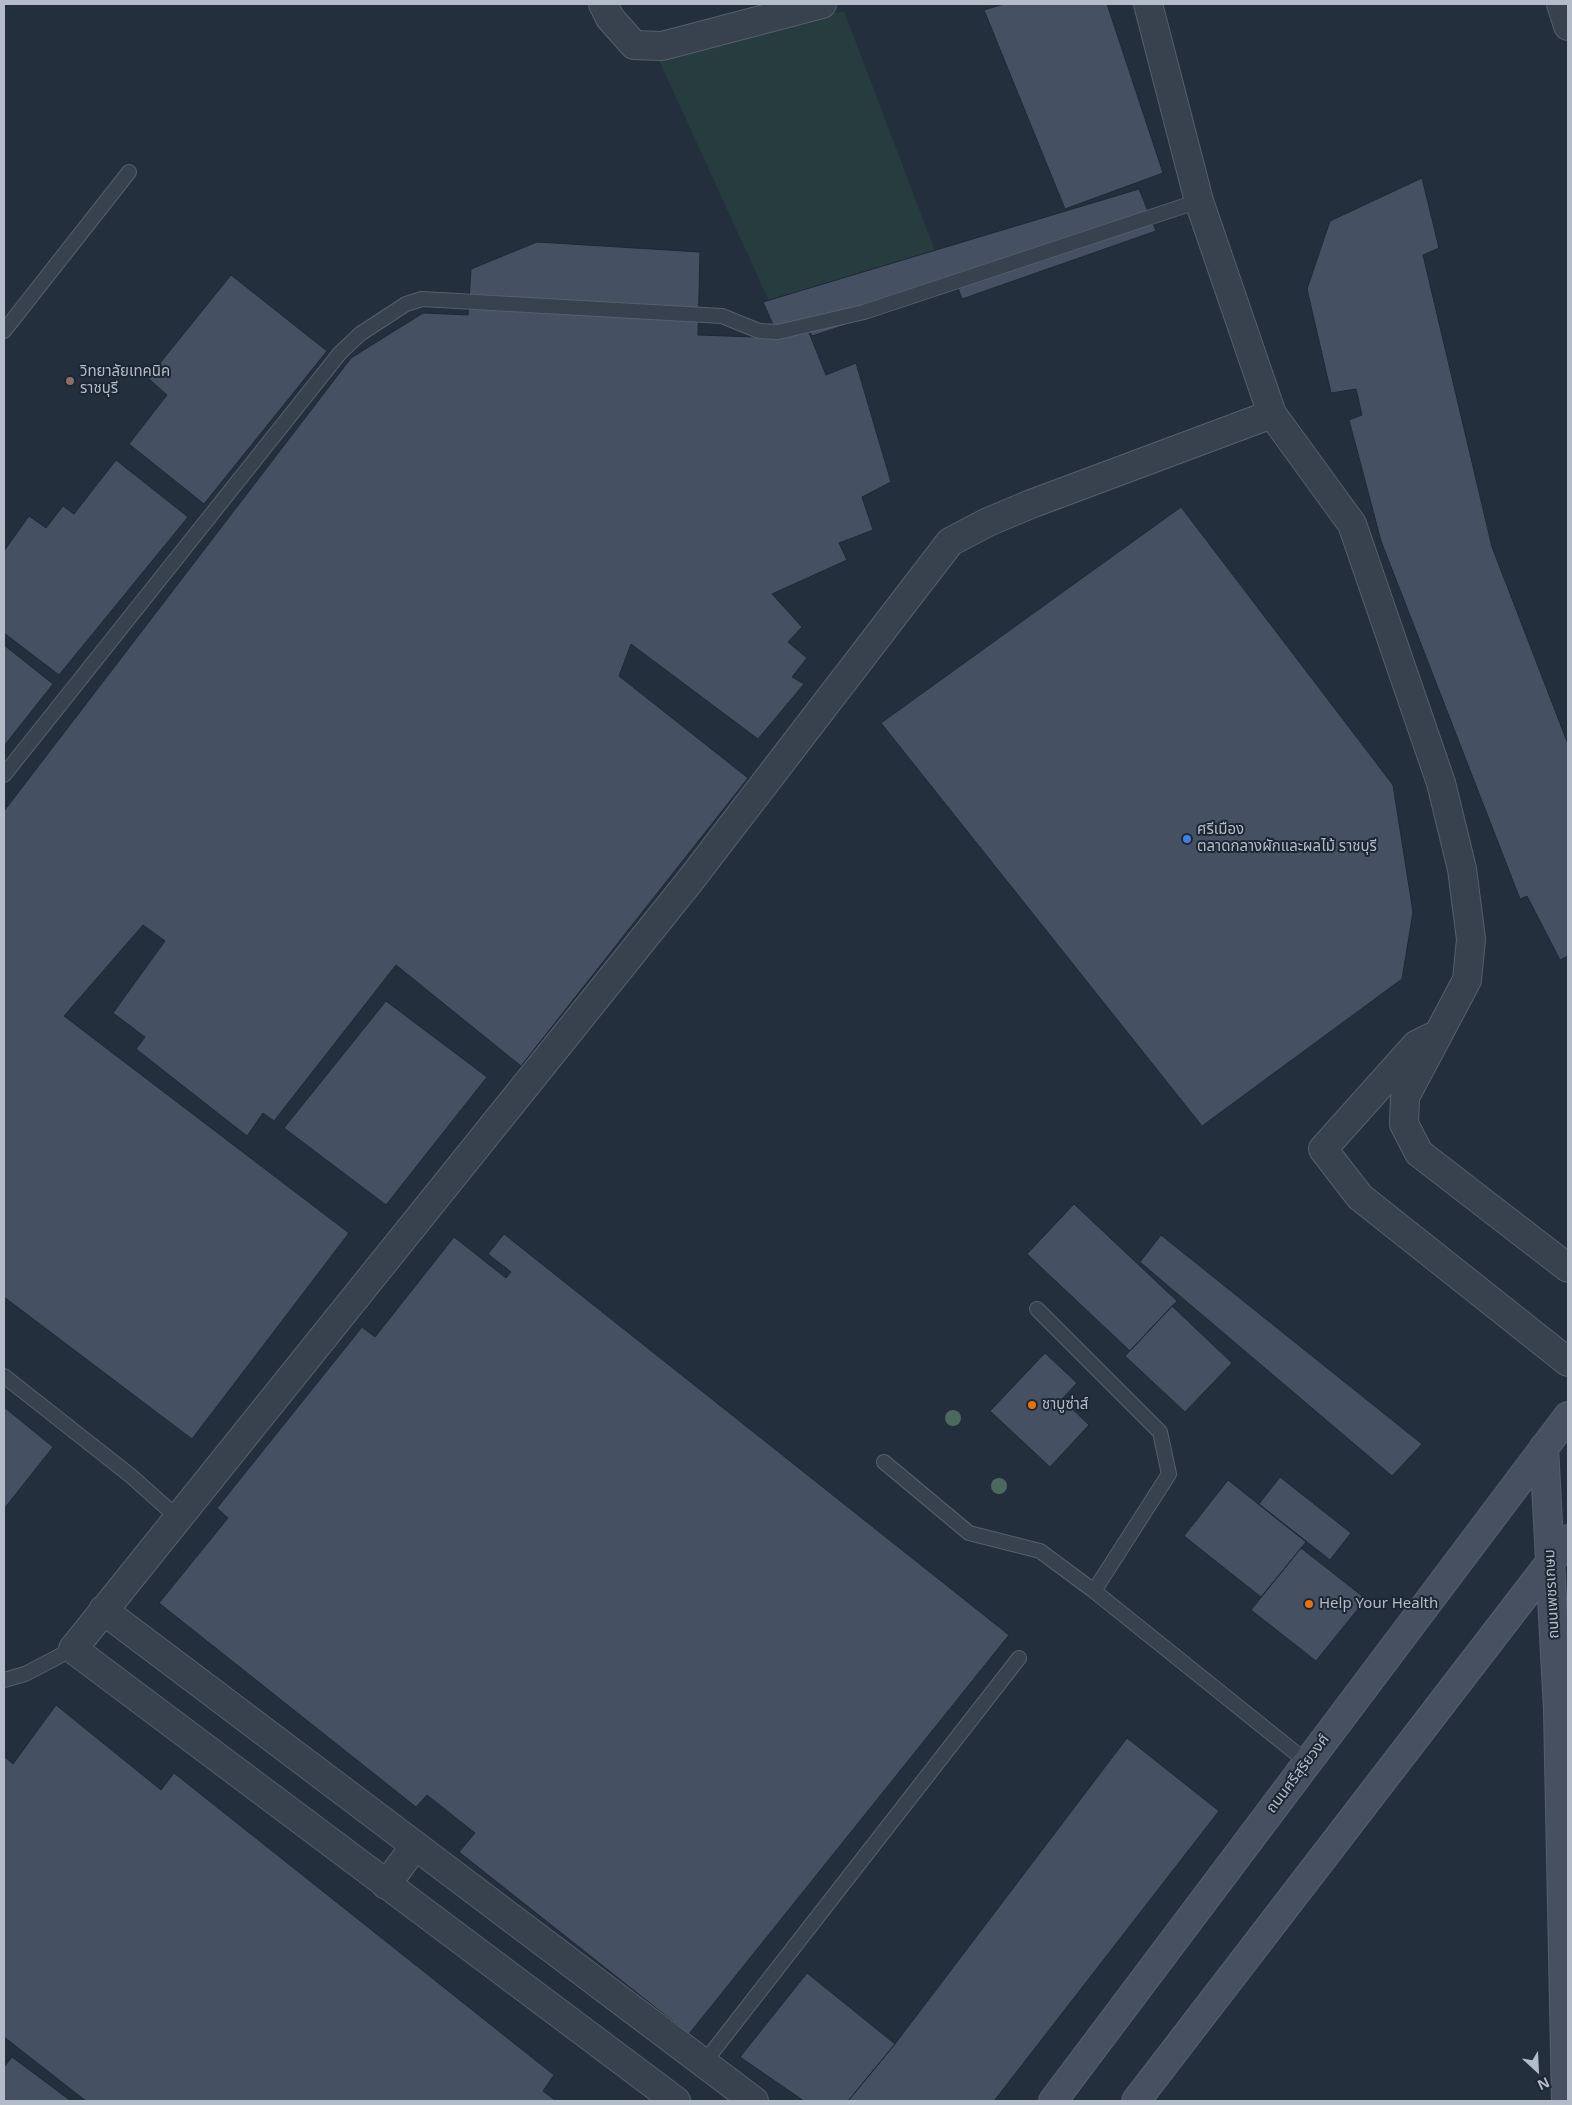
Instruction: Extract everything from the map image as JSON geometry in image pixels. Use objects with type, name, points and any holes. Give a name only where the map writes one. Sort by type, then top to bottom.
[{"type":"main road","name":"ถนนศรีสุริยวงศ์","points":[[1053,2101],[1568,1416]]},
{"type":"main road","name":"ถนนเพชรเกษม","points":[[1544,1447],[1558,1710],[1566,2101]]},
{"type":"main road","points":[[1136,2101],[1568,1539]]},
{"type":"street","points":[[603,4],[610,18],[634,45],[662,46],[822,4]]},
{"type":"street","points":[[1148,4],[1199,201],[1272,414],[1352,524],[1441,782],[1462,869],[1471,939],[1468,980],[1405,1097],[1404,1124],[1419,1153],[1568,1268]]},
{"type":"street","points":[[1561,4],[1568,26]]},
{"type":"street","points":[[676,2101],[73,1649],[689,882],[950,542],[1031,504],[1272,414]]},
{"type":"street","points":[[1438,1034],[1416,1045],[1323,1149],[1360,1197],[1568,1362]]},
{"type":"street","points":[[103,1610],[754,2101]]},
{"type":"street","points":[[386,1884],[415,1846]]},
{"type":"lane","points":[[4,331],[129,172]]},
{"type":"lane","points":[[4,775],[340,353],[360,334],[406,304],[422,299],[722,316],[760,331],[778,332],[864,312],[1199,201]]},
{"type":"lane","points":[[1037,1309],[1160,1432],[1169,1474],[1094,1591]]},
{"type":"lane","points":[[4,1376],[131,1476],[178,1518]]},
{"type":"lane","points":[[884,1462],[969,1533],[1040,1551],[1094,1591],[1307,1762]]},
{"type":"lane","points":[[4,1680],[25,1674],[73,1649]]},
{"type":"lane","points":[[703,2064],[1019,1658]]},
{"type":"green space","points":[[844,11],[935,251],[769,301],[658,58]]},
{"type":"building","points":[[1004,4],[1107,4],[1163,173],[1065,209],[984,10]]},
{"type":"building","points":[[1422,178],[1439,248],[1423,255],[1492,547],[1568,744],[1568,956],[1560,960],[1527,896],[1520,899],[1381,541],[1349,420],[1362,415],[1356,389],[1331,393],[1307,289],[1330,221]]},
{"type":"building","points":[[1139,189],[1156,231],[962,299],[958,288],[812,336],[804,320],[775,329],[763,302]]},
{"type":"building","points":[[537,242],[700,252],[698,335],[754,337],[804,320],[826,375],[856,363],[891,482],[862,497],[873,530],[839,543],[847,560],[772,594],[802,627],[788,642],[807,658],[792,677],[804,684],[758,739],[631,644],[619,676],[748,778],[521,1066],[396,965],[274,1121],[263,1113],[247,1136],[136,1049],[145,1037],[113,1013],[165,941],[143,925],[64,1016],[349,1233],[192,1439],[4,1297],[4,811],[351,358],[423,313],[468,315],[471,269]]},
{"type":"building","points":[[231,275],[327,351],[204,504],[129,444],[167,395],[148,378]]},
{"type":"building","points":[[116,460],[188,517],[59,675],[4,633],[4,551],[29,516],[46,528],[63,506],[74,514]]},
{"type":"building","name":"ศรีเมือง ตลาดกลางผักและผลไม้ ราชบุรี","points":[[1181,507],[1393,785],[1413,912],[1402,979],[1202,1126],[881,723]]},
{"type":"building","points":[[4,645],[53,684],[4,746]]},
{"type":"building","points":[[386,1001],[487,1077],[386,1205],[284,1128]]},
{"type":"building","points":[[1074,1204],[1177,1301],[1130,1351],[1027,1254]]},
{"type":"building","points":[[504,1234],[1009,1635],[689,2034],[459,1852],[475,1833],[427,1795],[416,1807],[159,1603],[228,1518],[217,1508],[362,1327],[375,1337],[454,1237],[506,1278],[511,1272],[488,1254]]},
{"type":"building","points":[[1161,1235],[1422,1444],[1392,1476],[1140,1262]]},
{"type":"building","points":[[1172,1306],[1232,1363],[1185,1412],[1125,1356]]},
{"type":"building","name":"ชาบูซ่าส์","points":[[1045,1353],[1077,1383],[1062,1399],[1089,1425],[1050,1467],[990,1411]]},
{"type":"building","points":[[4,1407],[53,1447],[4,1509]]},
{"type":"building","points":[[1280,1477],[1351,1533],[1330,1560],[1259,1504]]},
{"type":"building","points":[[1228,1480],[1306,1542],[1261,1597],[1184,1536]]},
{"type":"building","name":"Help Your Health","points":[[1301,1548],[1366,1599],[1316,1661],[1251,1610]]},
{"type":"building","points":[[56,1705],[161,1790],[174,1773],[554,2075],[543,2091],[556,2101],[86,2101],[4,2037],[4,1756],[13,1764]]},
{"type":"building","points":[[1127,1738],[1219,1811],[994,2101],[848,2101],[895,2044]]},
{"type":"building","points":[[807,1973],[895,2044],[848,2101],[804,2101],[740,2057]]},
{"type":"building","points":[[12,2057],[71,2101],[4,2101],[4,2067]]},
{"type":"place","name":"วิทยาลัยเทคนิค ราชบุรี","points":[[70,381]]},
{"type":"place","name":"ศรีเมือง ตลาดกลางผักและผลไม้ ราชบุรี","points":[[1187,839]]},
{"type":"place","name":"ชาบูซ่าส์","points":[[1032,1405]]},
{"type":"place","name":"Help Your Health","points":[[1309,1604]]}]
